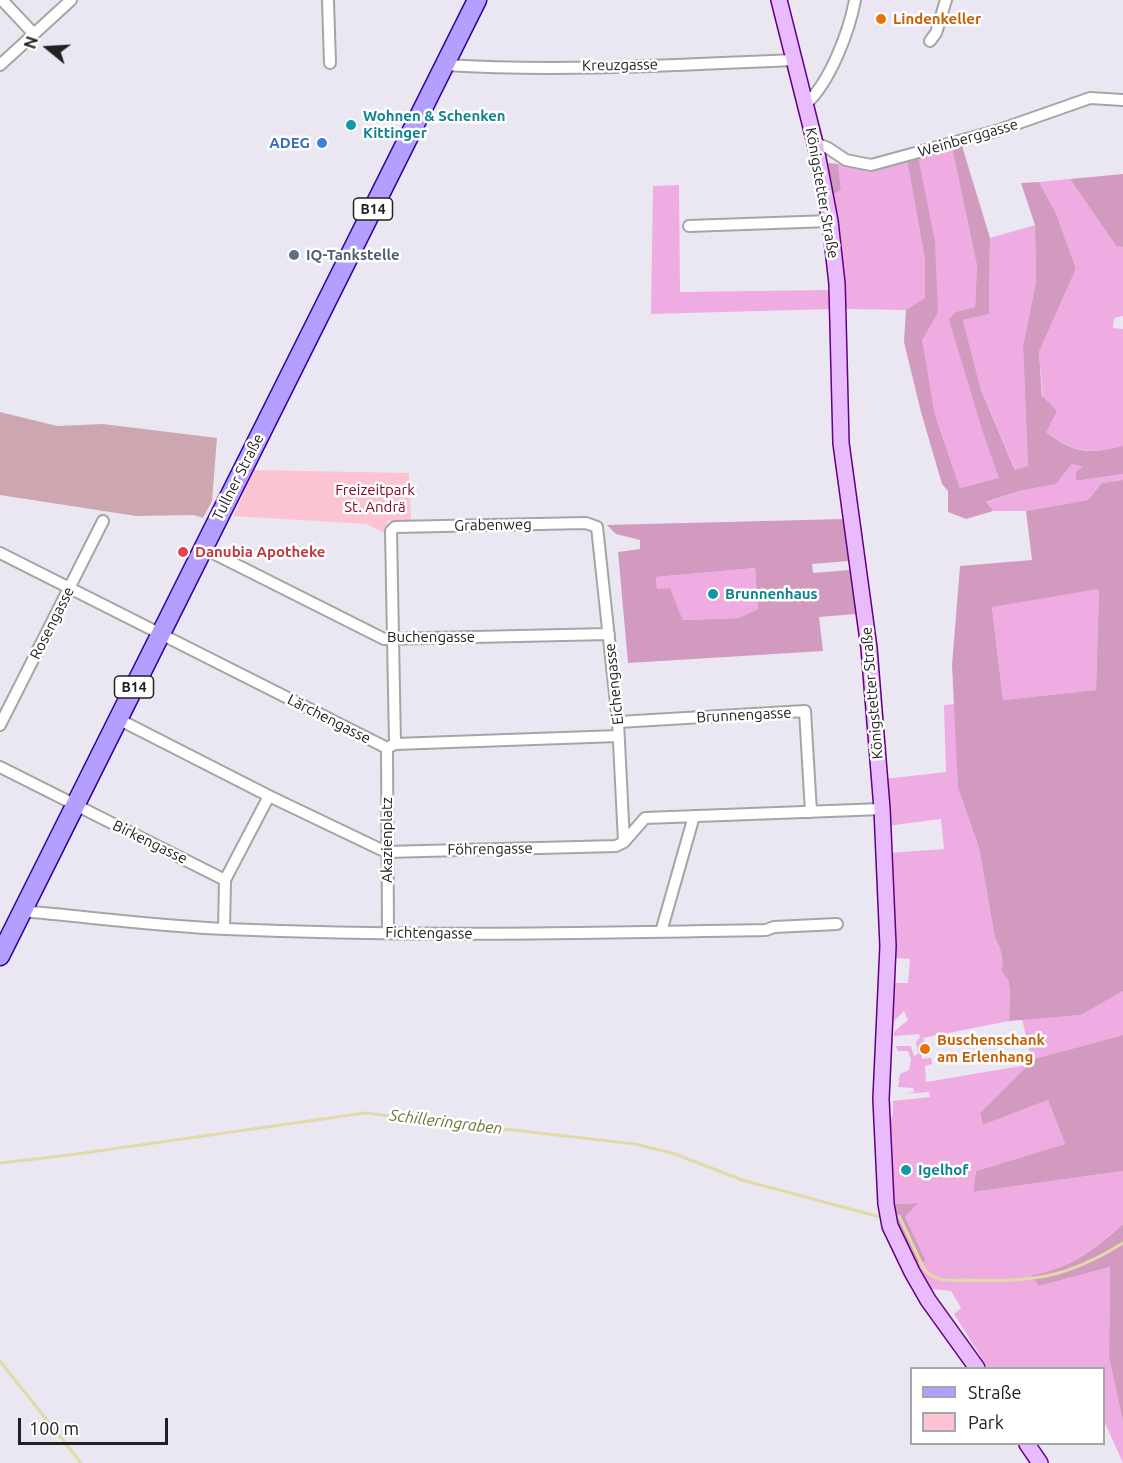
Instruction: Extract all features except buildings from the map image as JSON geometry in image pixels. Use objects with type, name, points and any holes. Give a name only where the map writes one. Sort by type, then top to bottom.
[{"type":"main road","name":"Tullner Straße","points":[[0,956],[477,0]]},
{"type":"main road","name":"Königstetter Straße","points":[[779,0],[815,143],[830,221],[837,284],[841,443],[869,648],[882,808],[888,978],[881,1099],[886,1204],[890,1226],[912,1272],[928,1300],[976,1367]]},
{"type":"main road","points":[[1028,1445],[1040,1463]]},
{"type":"street","points":[[2,0],[34,34]]},
{"type":"street","points":[[0,65],[71,0]]},
{"type":"street","points":[[328,0],[330,63]]},
{"type":"street","points":[[806,104],[817,94],[850,27],[855,0]]},
{"type":"street","points":[[930,41],[936,33],[946,0]]},
{"type":"street","name":"Kreuzgasse","points":[[445,65],[478,67],[637,65],[795,60]]},
{"type":"street","name":"Weinberggasse","points":[[815,143],[846,160],[871,165],[1006,128],[1090,98],[1123,100]]},
{"type":"street","points":[[689,226],[830,221]]},
{"type":"street","name":"Rosengasse","points":[[0,725],[104,521]]},
{"type":"street","name":"Grabenweg","points":[[392,531],[394,527],[586,524],[597,527]]},
{"type":"street","name":"Eichengasse","points":[[597,527],[618,722],[624,843]]},
{"type":"street","name":"Akazienplatz","points":[[388,933],[386,852],[393,640],[392,531]]},
{"type":"street","name":"Buchengasse","points":[[203,548],[384,639],[609,634]]},
{"type":"street","name":"Lärchengasse","points":[[0,553],[391,746],[618,736]]},
{"type":"street","name":"Brunnengasse","points":[[618,722],[805,711],[811,812]]},
{"type":"street","name":"Föhrengasse","points":[[118,719],[268,796],[386,852],[616,846],[624,843]]},
{"type":"street","name":"Birkengasse","points":[[0,767],[225,880]]},
{"type":"street","points":[[224,929],[225,880],[268,796]]},
{"type":"street","points":[[624,843],[645,818],[882,808]]},
{"type":"street","points":[[661,932],[694,816]]},
{"type":"street","name":"Fichtengasse","points":[[22,911],[224,929],[388,933],[766,930],[837,924]]},
{"type":"shaded area","points":[[962,146],[990,238],[989,314],[963,320],[981,390],[1015,470],[1028,466],[1023,346],[1036,282],[1035,225],[1021,183],[1039,182],[1056,213],[1076,269],[1039,352],[1042,396],[1057,411],[1046,432],[1065,445],[1082,450],[1091,451],[1123,446],[1123,474],[1076,481],[1076,471],[1083,467],[1072,464],[1056,484],[1019,491],[986,502],[993,511],[966,519],[948,512],[948,491],[942,484],[904,342],[906,310],[925,298],[925,260],[907,160],[918,156],[935,242],[938,313],[922,340],[935,415],[960,488],[999,478],[949,320],[955,312],[975,307],[977,266],[952,148]]},
{"type":"shaded area","points":[[952,148],[977,266],[975,307],[955,312],[984,436],[1000,478],[960,488],[935,415],[921,340],[938,313],[918,156]]},
{"type":"shaded area","points":[[907,160],[925,260],[925,299],[906,310],[846,309],[833,195],[841,190],[838,164],[871,168]]},
{"type":"shaded area","points":[[827,163],[838,164],[841,190],[833,195]]},
{"type":"shaded area","points":[[1123,174],[1123,247],[1116,246],[1070,179]]},
{"type":"shaded area","points":[[1070,179],[1116,246],[1123,247],[1123,316],[1114,318],[1113,328],[1123,329],[1123,446],[1091,451],[1074,448],[1046,432],[1039,352],[1076,269],[1056,213],[1039,182]]},
{"type":"shaded area","points":[[679,185],[680,292],[830,290],[831,309],[651,314],[653,186]]},
{"type":"shaded area","points":[[1035,225],[1036,282],[1023,346],[1028,466],[1016,471],[981,390],[963,320],[989,314],[990,238]]},
{"type":"shaded area","points":[[0,412],[57,426],[103,424],[217,438],[212,501],[203,518],[194,515],[136,516],[0,495]]},
{"type":"shaded area","points":[[1072,464],[1084,467],[1076,471],[1077,481],[1123,474],[1123,480],[1102,483],[1088,500],[1026,511],[993,511],[985,503],[1019,491],[1056,484]]},
{"type":"shaded area","points":[[1123,480],[1123,991],[1081,1015],[1009,1021],[1008,980],[1001,970],[1002,958],[995,938],[979,848],[958,788],[952,665],[960,566],[1032,560],[1026,511],[1088,500],[1102,483]],"holes":[[[1099,589],[1096,690],[1003,700],[992,607]]]},
{"type":"shaded area","points":[[844,519],[849,561],[812,564],[813,573],[850,570],[856,614],[819,617],[823,651],[628,663],[618,552],[640,549],[640,540],[616,534],[607,525]],"holes":[[[755,568],[758,609],[739,618],[683,620],[670,588],[657,589],[656,577]]]},
{"type":"shaded area","points":[[755,568],[758,609],[740,618],[683,620],[670,589],[657,589],[656,577]]},
{"type":"shaded area","points":[[1099,589],[1096,690],[1003,700],[992,606]]},
{"type":"shaded area","points":[[955,704],[958,788],[979,848],[995,938],[1002,958],[1001,970],[1008,980],[1009,1021],[923,1038],[925,1045],[921,1046],[922,1059],[931,1058],[932,1064],[925,1066],[926,1082],[1027,1065],[1029,1048],[1022,1019],[1081,1015],[1123,991],[1123,1035],[1034,1059],[980,1113],[983,1125],[1048,1100],[1065,1144],[976,1171],[973,1192],[1123,1171],[1123,1224],[1092,1249],[1069,1263],[1045,1273],[1032,1275],[1039,1286],[1110,1267],[1109,1357],[1123,1422],[1123,1463],[1105,1423],[1105,1367],[987,1367],[954,1314],[961,1308],[951,1291],[932,1289],[914,1263],[926,1261],[905,1217],[917,1203],[893,1204],[889,1121],[893,1115],[893,1101],[930,1097],[929,1092],[903,1094],[914,1092],[913,1088],[898,1087],[900,1074],[909,1070],[911,1059],[908,1051],[898,1051],[896,1046],[911,1046],[914,1056],[918,1054],[916,1042],[920,1037],[919,1034],[894,1036],[894,1032],[908,1020],[904,1011],[893,1022],[895,983],[908,983],[910,959],[896,958],[889,853],[944,849],[941,819],[887,826],[884,779],[946,772],[944,705]]},
{"type":"shaded area","points":[[1123,1035],[1123,1171],[973,1192],[976,1171],[1065,1144],[1048,1100],[983,1125],[980,1113],[1034,1059]]},
{"type":"shaded area","points":[[918,1203],[905,1217],[926,1261],[914,1263],[900,1235],[893,1204]]},
{"type":"shaded area","points":[[1123,1224],[1123,1422],[1109,1357],[1110,1267],[1039,1286],[1031,1275],[1057,1269],[1081,1257]]},
{"type":"green space","name":"Freizeitpark St. Andrä","points":[[254,470],[409,473],[411,520],[388,521],[385,533],[366,524],[233,516]]},
{"type":"waterway","name":"Schilleringraben","points":[[0,1163],[365,1113],[635,1144],[675,1154],[742,1180],[884,1218]]},
{"type":"waterway","name":"Schilleringraben","points":[[899,1216],[924,1269],[934,1277],[943,1280],[1010,1280],[1047,1276],[1083,1264],[1123,1243]]},
{"type":"waterway","points":[[0,1361],[81,1463]]},
{"type":"place","name":"Lindenkeller","points":[[881,19]]},
{"type":"place","name":"Wohnen & Schenken Kittinger","points":[[351,125]]},
{"type":"place","name":"ADEG","points":[[322,143]]},
{"type":"place","name":"IQ-Tankstelle","points":[[294,255]]},
{"type":"place","name":"Danubia Apotheke","points":[[183,552]]},
{"type":"place","name":"Brunnenhaus","points":[[713,594]]},
{"type":"place","name":"Buschenschank am Erlenhang","points":[[925,1049]]},
{"type":"place","name":"Igelhof","points":[[906,1170]]}]
